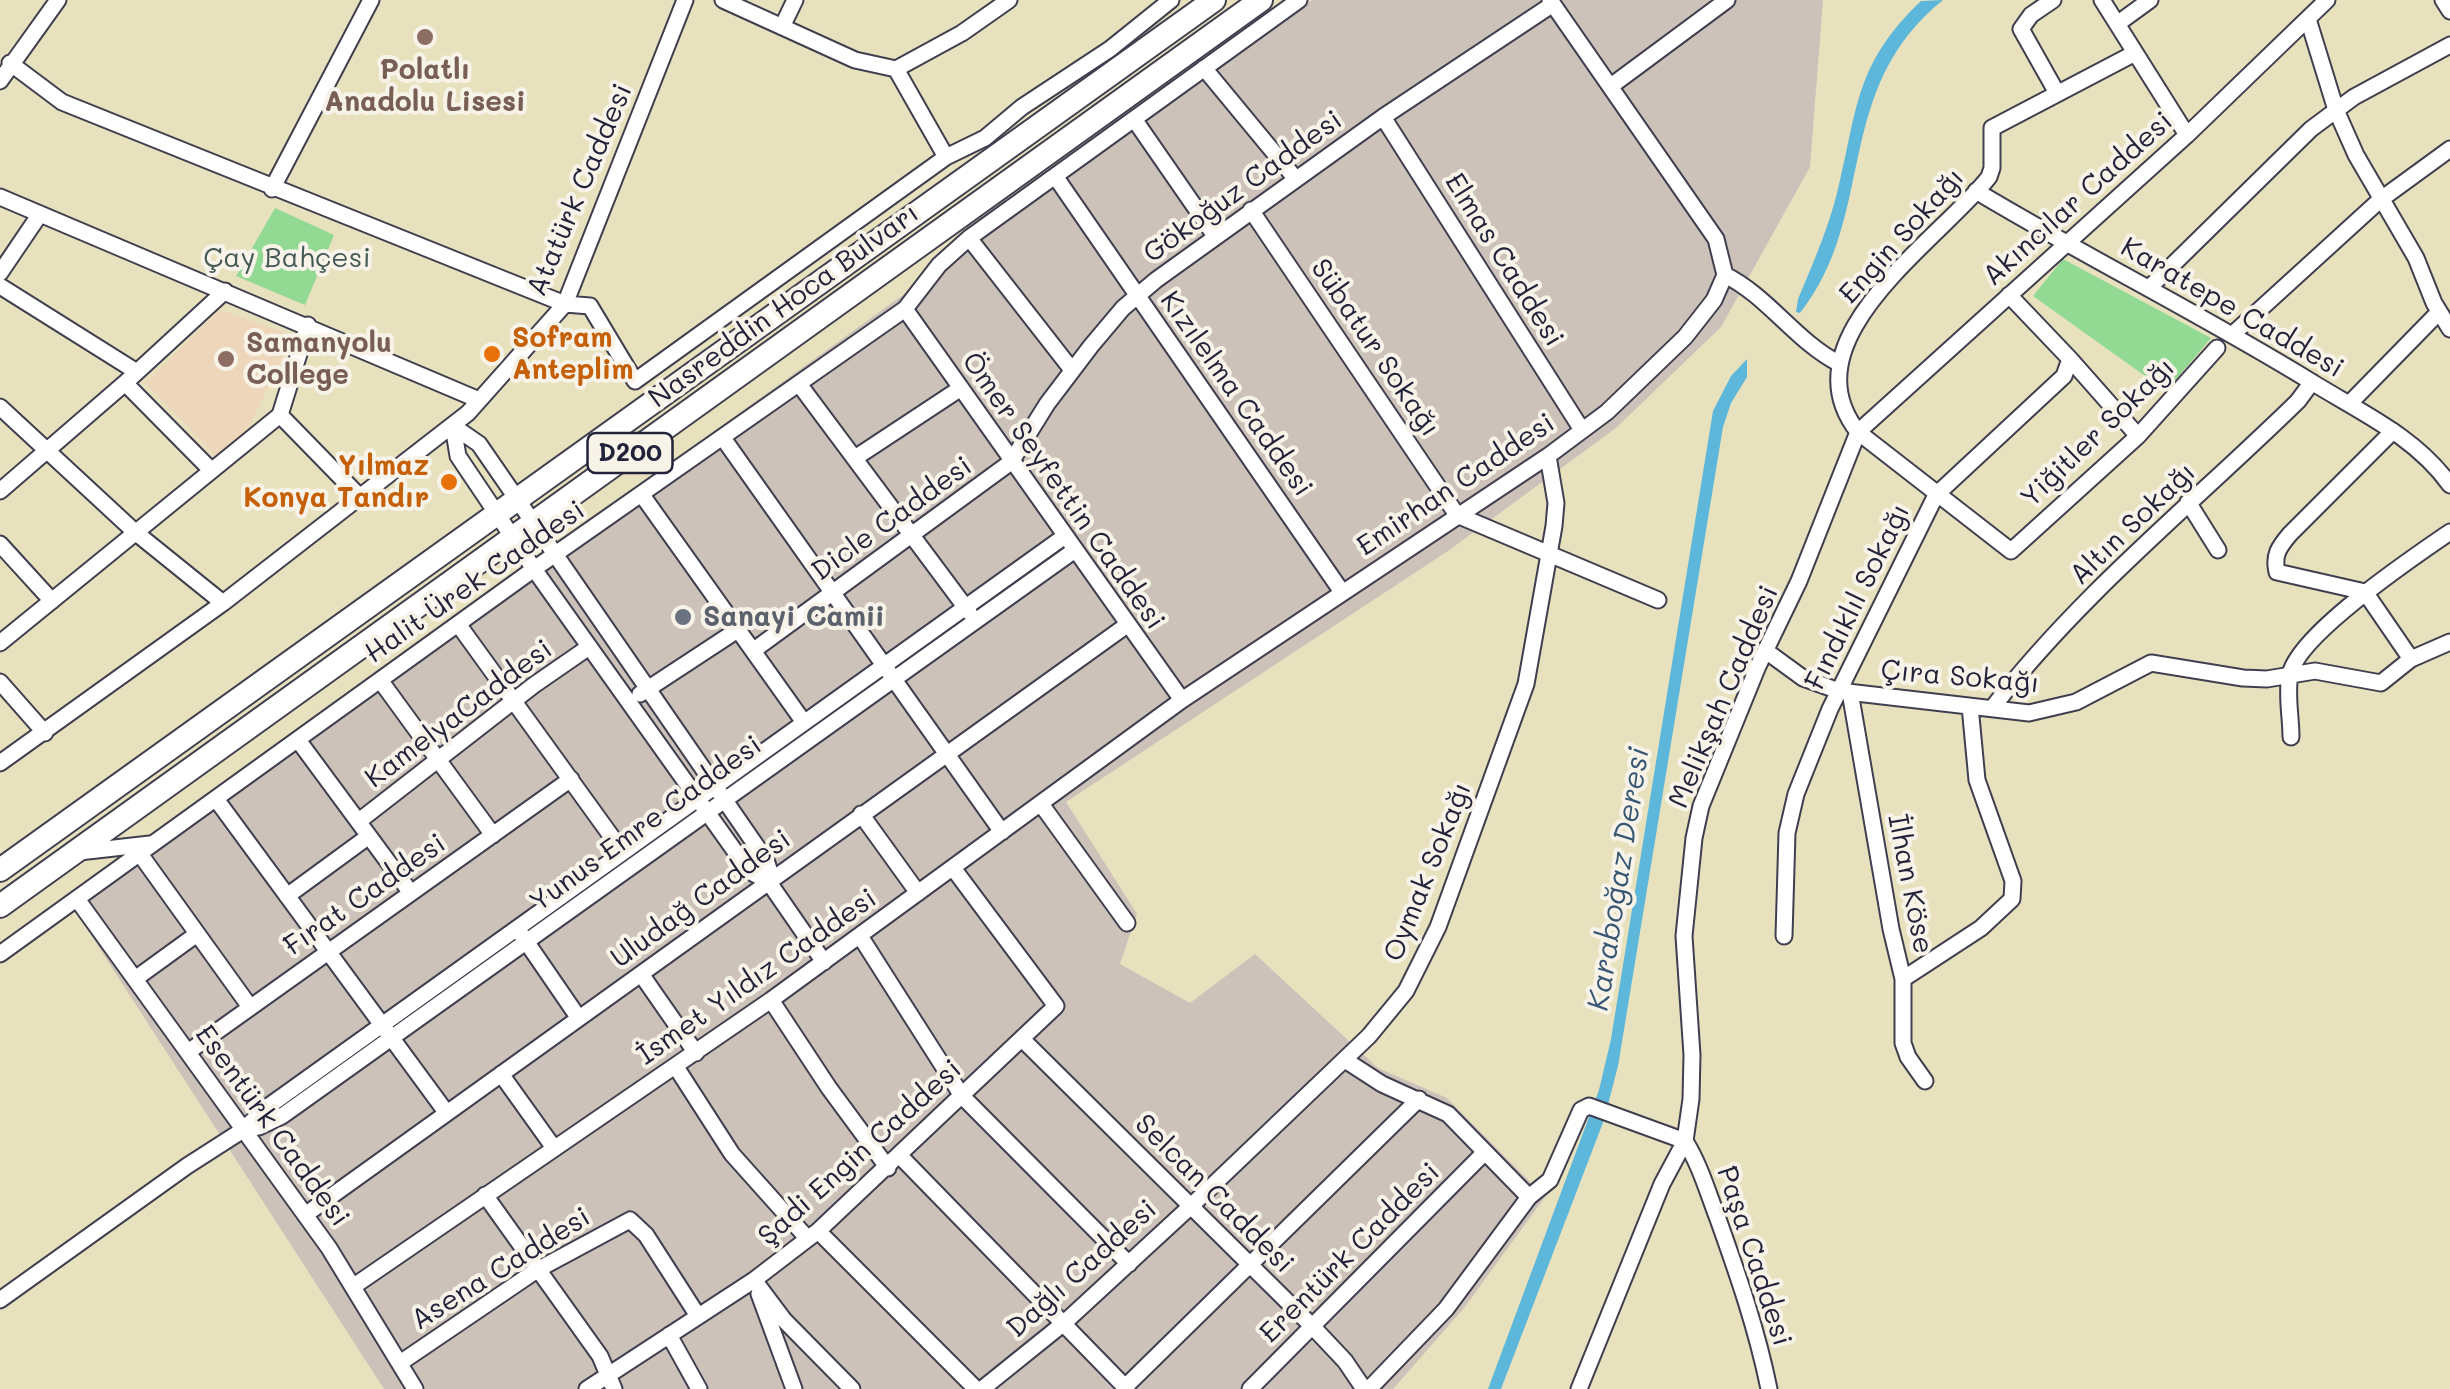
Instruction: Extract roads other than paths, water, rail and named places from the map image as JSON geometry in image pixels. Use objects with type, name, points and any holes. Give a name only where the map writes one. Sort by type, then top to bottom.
[{"type":"highway","name":"Nasreddin Hoca Bulvarı","points":[[0,870],[1214,0]]},
{"type":"highway","name":"Nasreddin Hoca Bulvarı","points":[[0,906],[1260,0]]},
{"type":"street","points":[[0,81],[58,0]]},
{"type":"street","points":[[272,189],[371,0]]},
{"type":"street","name":"Atatürk Caddesi","points":[[0,763],[224,603],[358,495],[453,426],[479,400],[565,304],[685,0]]},
{"type":"street","points":[[723,0],[855,60],[896,69],[962,33],[999,3]]},
{"type":"street","points":[[782,26],[795,0]]},
{"type":"street","points":[[10,63],[62,102],[565,304],[590,306],[636,381],[946,157],[985,138],[1171,0]]},
{"type":"street","name":"Halit Ürek Caddesi","points":[[0,954],[458,624],[905,310],[939,265],[970,238],[1299,0]]},
{"type":"street","points":[[1611,86],[1726,0]]},
{"type":"street","points":[[2052,0],[2031,14],[2021,29],[2057,93],[2135,53]]},
{"type":"street","points":[[2102,0],[2187,134]]},
{"type":"street","points":[[2117,24],[2150,0]]},
{"type":"street","name":"Akıncılar Caddesi","points":[[1858,432],[2187,134],[2327,0]]},
{"type":"street","points":[[2443,0],[2450,10]]},
{"type":"street","points":[[1551,2],[1716,239],[1725,276],[1753,291],[1803,341],[1840,364],[1841,397],[1858,432],[1936,495]]},
{"type":"street","name":"Gökoğuz Caddesi","points":[[1012,462],[1072,370],[1137,295],[1295,178],[1551,2]]},
{"type":"street","points":[[2308,19],[2336,110],[2380,200],[2416,258],[2438,313],[2450,329]]},
{"type":"street","points":[[2150,288],[2292,145],[2336,110],[2450,45]]},
{"type":"street","points":[[1204,68],[1295,178]]},
{"type":"street","points":[[896,69],[946,157]]},
{"type":"street","name":"Engin Sokağı","points":[[1840,364],[1863,310],[1976,191],[1992,168],[1992,128],[2057,93]]},
{"type":"street","name":"Elmas Caddesi","points":[[1383,117],[1582,430]]},
{"type":"street","points":[[1134,119],[1215,236]]},
{"type":"street","points":[[2234,333],[2380,200],[2450,150]]},
{"type":"street","name":"Kızılelma Caddesi","points":[[1055,176],[1342,592]]},
{"type":"street","name":"Karatepe Caddesi","points":[[1976,191],[2065,244],[2234,333],[2393,430],[2427,456],[2450,485]]},
{"type":"street","points":[[0,198],[479,400]]},
{"type":"street","name":"Sübatur Sokağı","points":[[1251,210],[1456,515]]},
{"type":"street","points":[[0,273],[40,214]]},
{"type":"street","points":[[970,238],[1072,370]]},
{"type":"street","name":"Emirhan Caddesi","points":[[1182,700],[1582,430],[1640,384],[1685,337],[1714,300],[1725,276]]},
{"type":"street","points":[[0,286],[131,378],[211,470]]},
{"type":"street","points":[[0,491],[49,452],[225,291]]},
{"type":"street","points":[[2008,294],[2138,436]]},
{"type":"street","name":"Ömer Seyfettin Caddesi","points":[[905,310],[1182,700]]},
{"type":"street","points":[[2350,404],[2438,313]]},
{"type":"street","points":[[0,643],[280,415],[308,325]]},
{"type":"street","name":"Yiğitler Sokağı","points":[[1936,495],[2010,551],[2138,436],[2218,348]]},
{"type":"street","name":"Fındıklıl Sokağı","points":[[1784,936],[1789,818],[1936,495],[2064,376],[2070,358]]},
{"type":"street","name":"Altın Sokağı","points":[[1993,706],[2028,665],[2188,502],[2274,424],[2312,382]]},
{"type":"street","points":[[799,384],[970,613]]},
{"type":"street","points":[[854,458],[960,388]]},
{"type":"street","points":[[0,407],[135,532],[224,603]]},
{"type":"street","points":[[280,415],[358,495]]},
{"type":"street","points":[[453,426],[479,444],[766,860],[770,869],[768,881]]},
{"type":"street","points":[[453,426],[458,456],[534,570],[749,871],[768,881],[824,962]]},
{"type":"street","points":[[2393,430],[2282,544],[2275,561],[2277,572],[2364,592],[2411,659]]},
{"type":"street","name":"Melikşah Caddesi","points":[[1580,1389],[1662,1184],[1685,1141],[1692,1055],[1684,951],[1694,838],[1707,791],[1800,581],[1858,432]]},
{"type":"street","points":[[723,438],[1002,832]]},
{"type":"street","name":"Oymak Sokağı","points":[[1344,1060],[1388,1015],[1423,960],[1526,684],[1556,503],[1548,456]]},
{"type":"street","name":"Dicle Caddesi","points":[[754,650],[1012,462]]},
{"type":"street","points":[[642,495],[803,721]]},
{"type":"street","points":[[2188,502],[2218,550]]},
{"type":"street","points":[[1456,515],[1658,600]]},
{"type":"street","points":[[2291,737],[2290,674],[2303,651],[2364,592],[2450,532]]},
{"type":"street","name":"Yunus Emre Caddesi","points":[[0,1300],[243,1130],[266,1108],[387,1030],[521,934],[724,799],[1065,536]]},
{"type":"street","points":[[0,544],[52,601]]},
{"type":"street","name":"Yunus Emre Caddesi","points":[[970,613],[1075,550]]},
{"type":"street","points":[[458,624],[622,851]]},
{"type":"street","name":"Uludağ Caddesi","points":[[306,1215],[1128,626]]},
{"type":"street","points":[[629,702],[739,629]]},
{"type":"street","points":[[2290,674],[2315,671],[2382,683],[2411,659],[2450,642]]},
{"type":"street","name":"KamelyaCaddesi","points":[[358,821],[589,647]]},
{"type":"street","name":"Çıra Sokağı","points":[[1766,651],[1803,678],[1844,692],[2028,713],[2057,709],[2091,696],[2151,663],[2244,678],[2290,674]]},
{"type":"street","name":"Yunus Emre Caddesi","points":[[521,934],[622,851],[696,797],[803,721],[888,671]]},
{"type":"street","points":[[380,680],[493,835]]},
{"type":"street","points":[[0,682],[44,733]]},
{"type":"street","name":"İlhan Köse","points":[[1844,692],[1903,979],[1904,1043],[1924,1081]]},
{"type":"street","name":"İsmet Yıldız Caddesi","points":[[354,1286],[771,1000],[1182,700]]},
{"type":"street","points":[[1903,979],[1994,918],[2012,899],[2013,880],[1977,780],[1970,706]]},
{"type":"street","points":[[298,740],[411,892]]},
{"type":"street","name":"Fırat Caddesi","points":[[188,1052],[571,779]]},
{"type":"street","points":[[216,799],[446,1112]]},
{"type":"street","points":[[1041,804],[1127,923]]},
{"type":"street","points":[[861,814],[918,894]]},
{"type":"street","points":[[287,896],[370,836]]},
{"type":"street","points":[[75,852],[154,843]]},
{"type":"street","points":[[140,854],[250,1007]]},
{"type":"street","name":"Şadi Engin Caddesi","points":[[587,1389],[611,1381],[669,1334],[754,1280],[813,1235],[1056,1006],[953,868]]},
{"type":"street","name":"Esentürk Caddesi","points":[[77,899],[306,1215],[415,1389]]},
{"type":"street","points":[[135,979],[198,934]]},
{"type":"street","points":[[521,934],[578,1017]]},
{"type":"street","points":[[860,936],[962,1096],[1129,1264]]},
{"type":"street","points":[[640,974],[696,1053]]},
{"type":"street","points":[[771,1000],[894,1162],[1126,1388],[1419,1098]]},
{"type":"street","name":"Selcan Caddesi","points":[[1022,1039],[1312,1326],[1346,1361],[1366,1389]]},
{"type":"street","points":[[1344,1060],[1382,1084],[1448,1114],[1529,1197]]},
{"type":"street","name":"Dağlı Caddesi","points":[[979,1389],[1064,1324],[1344,1060]]},
{"type":"street","points":[[676,1066],[732,1154],[979,1389]]},
{"type":"street","points":[[500,1074],[554,1148]]},
{"type":"street","points":[[1366,1389],[1446,1309],[1529,1197],[1550,1180],[1580,1110],[1590,1106],[1613,1112],[1685,1141]]},
{"type":"street","name":"Paşa Caddesi","points":[[1685,1141],[1736,1268],[1769,1389]]},
{"type":"street","name":"Erentürk Caddesi","points":[[1250,1389],[1485,1152]]},
{"type":"street","points":[[485,1195],[600,1356],[611,1381]]},
{"type":"street","name":"Asena Caddesi","points":[[400,1363],[537,1270],[630,1220],[646,1235],[698,1316]]},
{"type":"street","points":[[754,1280],[794,1389]]},
{"type":"street","points":[[754,1280],[798,1335],[852,1389]]},
{"type":"street","points":[[669,1334],[698,1389]]},
{"type":"water","points":[[1943,0],[1908,35],[1884,73],[1869,113],[1840,235],[1824,275],[1800,313],[1796,312],[1830,217],[1862,88],[1871,67],[1883,45],[1921,1]]},
{"type":"water","points":[[1747,359],[1747,377],[1731,403],[1723,427],[1618,1066],[1604,1120],[1501,1389],[1488,1389],[1599,1090],[1611,1039],[1713,411],[1731,376]]},
{"type":"place","name":"Polatlı Anadolu Lisesi","points":[[425,37]]},
{"type":"place","name":"Sofram Anteplim","points":[[492,354]]},
{"type":"place","name":"Samanyolu College","points":[[226,359]]},
{"type":"place","name":"Yılmaz Konya Tandır","points":[[449,482]]},
{"type":"place","name":"Sanayi Camii","points":[[683,617]]},
{"type":"park label","name":"Çay Bahçesi","points":[[287,258]]},
{"type":"water label","name":"Karaboğaz Deresi","points":[[1619,879]]}]
